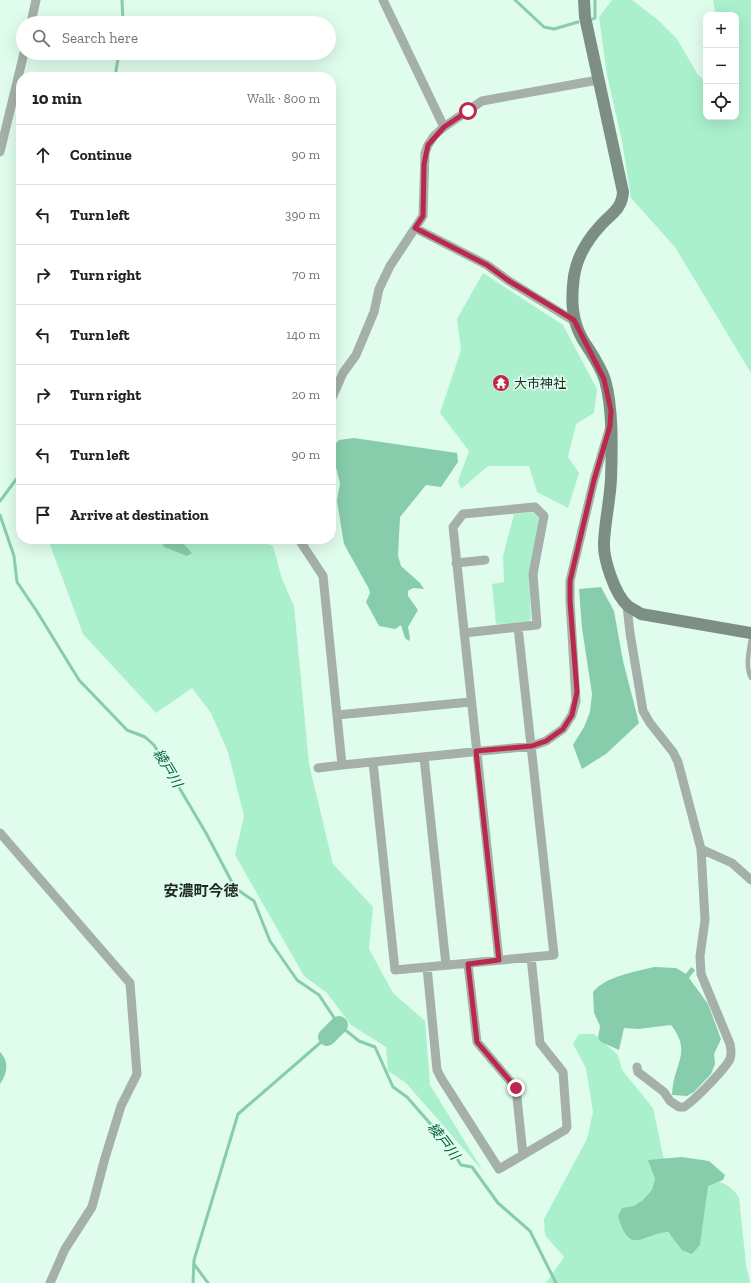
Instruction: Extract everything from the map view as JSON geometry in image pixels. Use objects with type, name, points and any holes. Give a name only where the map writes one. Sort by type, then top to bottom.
[{"type":"street","points":[[33,16],[36,0]]},
{"type":"street","points":[[383,0],[444,127]]},
{"type":"street","points":[[584,0],[585,17],[623,192],[623,198],[618,209],[597,230],[581,255],[574,273],[572,290],[574,320],[604,379],[611,411],[611,480],[604,544],[608,571],[619,594],[627,606],[641,614],[651,617],[751,633]]},
{"type":"street","points":[[19,72],[22,60]]},
{"type":"street","points":[[336,389],[343,373],[356,355],[374,312],[379,289],[390,266],[423,216],[425,153],[428,145],[444,127],[482,101],[598,80]]},
{"type":"street","points":[[0,152],[16,86]]},
{"type":"street","points":[[415,228],[487,265],[515,285],[574,320]]},
{"type":"street","points":[[318,768],[532,746],[546,741],[563,729],[572,715],[576,701],[570,581],[594,480],[610,426]]},
{"type":"street","points":[[464,633],[537,625],[533,574],[544,516],[535,507],[463,514],[453,527],[470,702],[499,960]]},
{"type":"street","points":[[302,544],[323,576],[342,765]]},
{"type":"street","points":[[456,563],[485,560]]},
{"type":"street","points":[[627,606],[643,711],[650,723],[673,752],[678,762],[701,848],[705,920],[700,956],[701,974],[730,1044],[730,1058],[689,1104],[681,1107],[668,1100],[664,1092],[638,1072],[637,1067]]},
{"type":"street","points":[[373,762],[395,970],[554,955],[518,627]]},
{"type":"street","points":[[338,715],[470,702]]},
{"type":"street","points":[[424,757],[446,965]]},
{"type":"street","points":[[0,834],[130,983],[137,1074],[121,1106],[92,1207],[65,1249],[50,1283]]},
{"type":"street","points":[[701,848],[732,863],[751,880]]},
{"type":"street","points":[[427,967],[438,1070],[441,1078],[499,1169],[566,1130],[568,1122],[563,1072],[540,1043],[531,957]]},
{"type":"street","points":[[468,964],[477,1042],[516,1088],[523,1154]]},
{"type":"lane","points":[[751,638],[748,662],[748,673],[751,678]]},
{"type":"shaded area","points":[[612,0],[632,0],[657,19],[677,39],[698,75],[703,79],[703,120],[739,120],[739,12],[715,12],[713,0],[751,0],[751,373],[675,247],[631,198],[622,141],[607,75],[599,17]]},
{"type":"shaded area","points":[[483,273],[563,325],[597,389],[594,413],[576,424],[568,457],[579,473],[568,508],[537,492],[529,466],[488,466],[461,489],[458,481],[469,451],[440,413],[461,350],[457,319]]},
{"type":"shaded area","points":[[354,438],[457,453],[458,462],[441,487],[426,485],[400,517],[398,556],[401,566],[420,583],[424,589],[413,588],[408,591],[408,596],[418,610],[408,627],[410,638],[409,641],[405,638],[401,625],[395,629],[379,626],[366,602],[370,593],[369,589],[344,544],[337,501],[340,483],[336,467],[336,443],[339,440]]},
{"type":"shaded area","points":[[533,512],[539,517],[529,576],[531,619],[528,622],[496,624],[492,584],[504,582],[503,556],[514,514]]},
{"type":"shaded area","points":[[50,544],[267,544],[273,546],[282,579],[294,606],[309,764],[333,864],[373,907],[369,949],[393,993],[425,1021],[430,1085],[483,1171],[406,1083],[388,1071],[386,1047],[351,1025],[327,993],[304,976],[235,855],[244,816],[228,752],[211,713],[192,688],[156,713],[83,634]]},
{"type":"shaded area","points":[[162,544],[184,544],[192,553],[187,556],[164,547]]},
{"type":"shaded area","points":[[601,587],[614,611],[623,661],[639,723],[606,754],[582,769],[573,745],[584,727],[590,712],[592,694],[582,628],[579,589]]},
{"type":"shaded area","points":[[654,967],[676,968],[686,974],[691,967],[695,970],[689,978],[708,1004],[721,1039],[714,1054],[715,1064],[711,1074],[694,1092],[687,1096],[672,1095],[675,1075],[680,1059],[681,1043],[671,1025],[638,1029],[624,1028],[619,1050],[601,1042],[598,1038],[600,1026],[594,1013],[593,992],[605,982],[613,978]]},
{"type":"shaded area","points":[[579,1034],[594,1034],[618,1055],[622,1070],[653,1108],[665,1165],[665,1230],[682,1247],[707,1180],[726,1184],[739,1198],[746,1264],[750,1283],[546,1283],[564,1257],[545,1235],[544,1219],[587,1139],[593,1112],[586,1068],[573,1044]]},
{"type":"shaded area","points":[[0,1052],[5,1060],[6,1072],[0,1084]]},
{"type":"shaded area","points":[[682,1157],[709,1161],[725,1175],[723,1180],[708,1186],[700,1245],[692,1254],[682,1250],[668,1232],[633,1240],[627,1236],[618,1216],[622,1208],[634,1206],[643,1200],[652,1190],[655,1179],[648,1160]]},
{"type":"waterway","name":"綾戸川","points":[[122,0],[123,16]]},
{"type":"waterway","points":[[515,0],[544,27],[554,29],[578,22]]},
{"type":"waterway","points":[[593,19],[595,18],[595,0]]},
{"type":"waterway","name":"綾戸川","points":[[116,72],[118,60]]},
{"type":"waterway","name":"綾戸川","points":[[0,501],[16,480]]},
{"type":"waterway","name":"綾戸川","points":[[0,515],[14,556],[17,582],[79,680],[127,730],[145,737],[154,745],[206,833],[235,888],[254,901],[270,941],[297,980],[319,995],[339,1025],[359,1041],[375,1047],[393,1087],[407,1097],[448,1144],[461,1165],[472,1167],[498,1203],[530,1231],[556,1283]]},
{"type":"waterway","name":"綾戸川","points":[[327,1037],[339,1025]]},
{"type":"waterway","points":[[193,1283],[194,1260],[238,1114],[327,1037]]},
{"type":"waterway","points":[[194,1264],[208,1283]]},
{"type":"place","name":"大市神社","points":[[501,383]]},
{"type":"district","name":"安濃町今徳","points":[[201,891]]},
{"type":"route","points":[[468,111],[444,127],[434,136],[428,145],[425,153],[424,164],[423,216],[415,228],[487,265],[556,311],[574,320],[604,379],[611,411],[610,426],[594,480],[570,581],[570,601],[577,692],[572,715],[563,729],[556,735],[539,744],[532,746],[476,751],[499,960],[468,964],[477,1042],[516,1088]]}]
